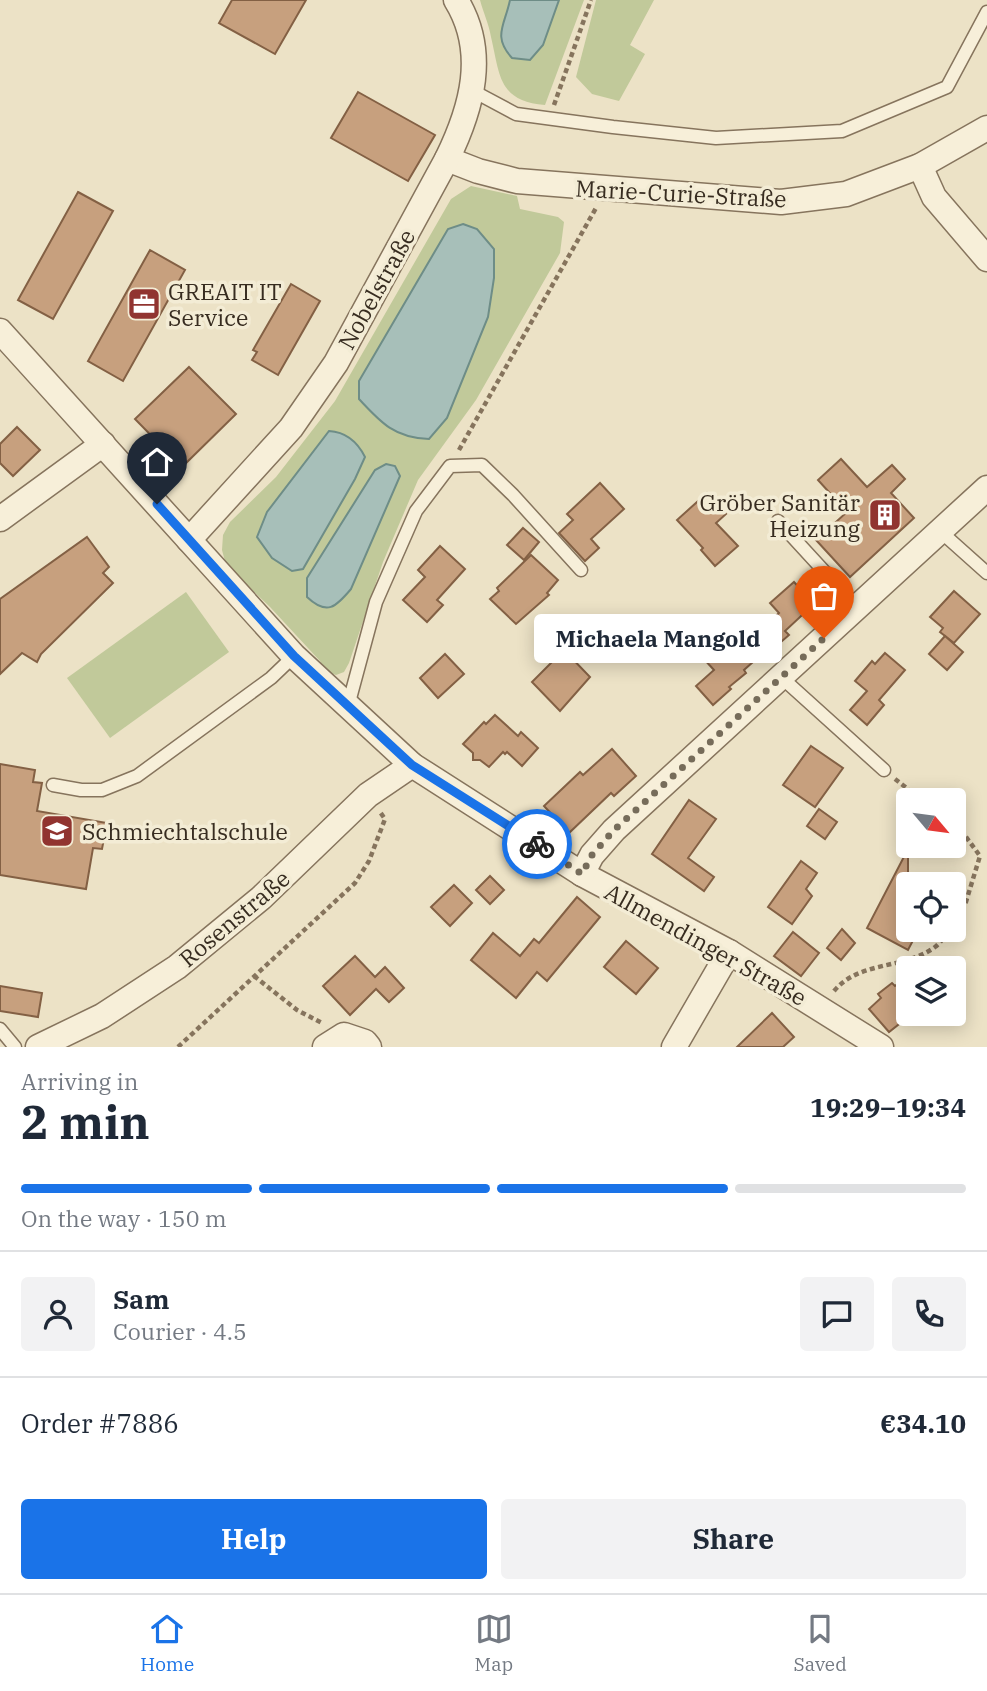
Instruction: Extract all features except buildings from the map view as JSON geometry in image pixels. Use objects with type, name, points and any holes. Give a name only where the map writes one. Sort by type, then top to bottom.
[{"type":"street","name":"Nobelstraße","points":[[189,540],[291,428],[336,363],[447,159],[463,126],[473,91],[474,54],[464,12],[456,0]]},
{"type":"street","name":"Marie-Curie-Straße","points":[[447,159],[478,171],[517,181],[781,202],[846,194],[920,166],[987,128]]},
{"type":"street","points":[[920,166],[934,197],[987,258]]},
{"type":"street","name":"Allmendinger Straße","points":[[0,331],[294,656],[412,765],[582,874],[729,952],[881,1047]]},
{"type":"street","points":[[0,519],[103,444]]},
{"type":"street","points":[[582,874],[592,855],[614,830],[987,488]]},
{"type":"street","name":"Rosenstraße","points":[[38,1047],[102,1016],[177,967],[261,898],[368,795],[412,765]]},
{"type":"street","points":[[674,1047],[729,952]]},
{"type":"street","points":[[335,1041],[365,1042],[369,1047]]},
{"type":"lane","points":[[473,91],[516,114],[549,120],[716,138],[842,131],[947,86],[987,12]]},
{"type":"lane","points":[[355,713],[376,602],[416,511],[450,466],[482,465],[581,570]]},
{"type":"lane","points":[[778,521],[856,606]]},
{"type":"lane","points":[[940,531],[987,573]]},
{"type":"lane","points":[[54,785],[81,790],[102,790],[137,776],[271,678],[294,656]]},
{"type":"lane","points":[[781,677],[884,770]]},
{"type":"lane","points":[[0,1029],[15,1047]]},
{"type":"path","points":[[549,120],[591,0]]},
{"type":"path","points":[[450,466],[606,189]]},
{"type":"path","points":[[884,770],[907,788]]},
{"type":"path","points":[[178,1047],[355,883],[369,861],[385,819],[374,802]]},
{"type":"path","points":[[966,837],[980,856],[966,902]]},
{"type":"path","points":[[820,1008],[844,980],[872,967],[910,960],[940,942]]},
{"type":"path","points":[[254,976],[335,1041]]},
{"type":"green space","points":[[480,0],[584,0],[545,105],[518,98],[504,84]]},
{"type":"green space","points":[[596,0],[654,0],[630,45],[645,54],[619,101],[592,94],[576,77]]},
{"type":"green space","points":[[471,186],[517,196],[520,209],[558,217],[564,222],[560,253],[476,400],[418,480],[383,562],[349,663],[344,672],[336,675],[325,671],[320,661],[270,607],[226,565],[222,550],[223,535],[230,522],[276,477],[335,401],[451,199]]},
{"type":"green space","points":[[186,592],[229,652],[110,738],[67,678]]},
{"type":"water","points":[[510,0],[559,0],[543,45],[530,60],[512,58],[501,37]]},
{"type":"water","points":[[463,224],[477,229],[494,249],[494,278],[488,317],[447,418],[429,439],[407,436],[382,422],[359,399],[359,381],[448,229]]},
{"type":"water","points":[[329,431],[350,438],[365,457],[303,569],[292,571],[272,558],[257,537],[267,512]]},
{"type":"water","points":[[386,464],[395,466],[400,476],[351,589],[341,601],[331,607],[320,606],[307,597],[307,578],[375,470]]},
{"type":"way so far","points":[[537,844],[582,874],[592,855],[614,830],[824,638]]},
{"type":"place","name":"GREAIT IT Service","points":[[144,304]]},
{"type":"place","name":"Gröber Sanitär Heizung","points":[[885,515]]},
{"type":"place","name":"Michaela Mangold","points":[[824,638]]},
{"type":"place","name":"Schmiechtalschule","points":[[57,831]]},
{"type":"route","points":[[157,504],[294,656],[412,765],[537,844]]}]
